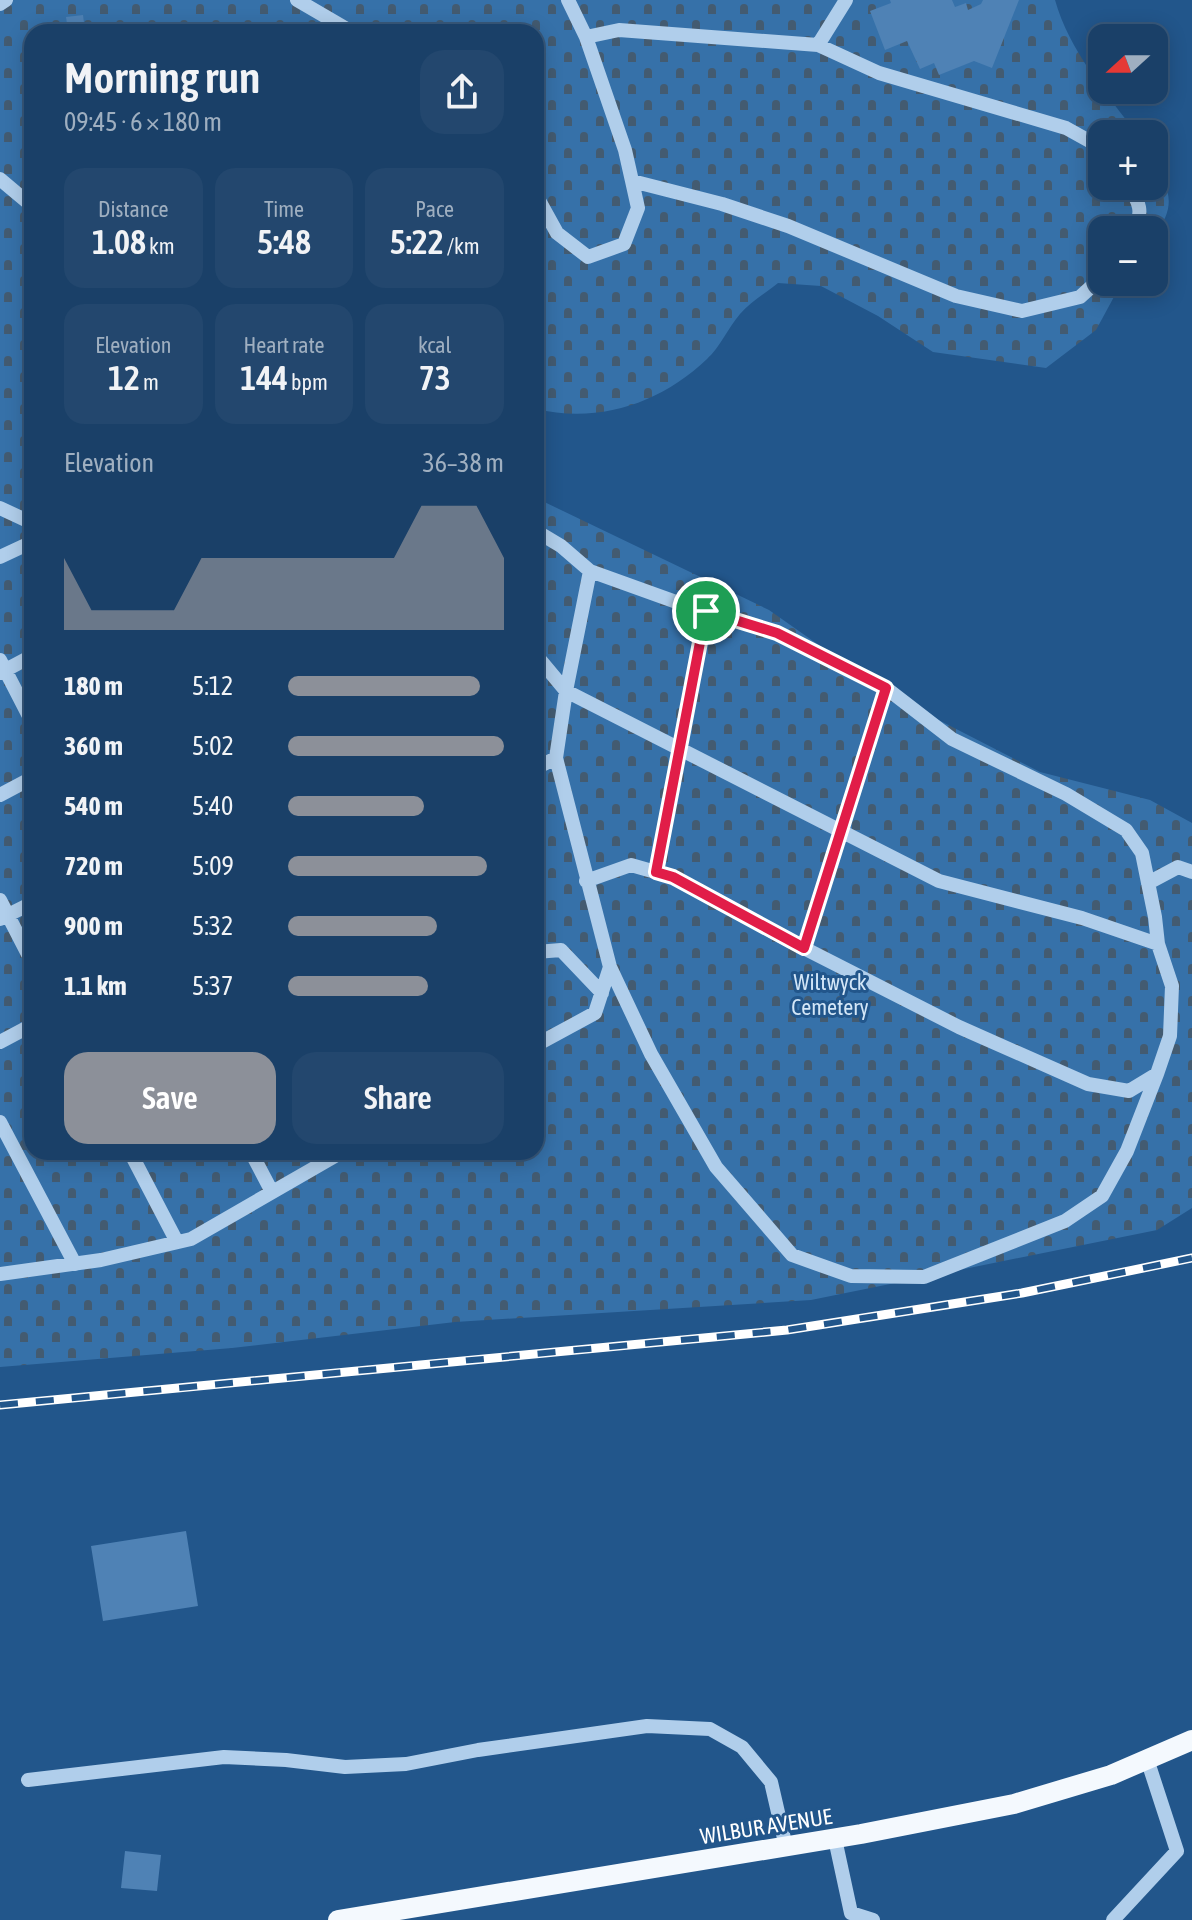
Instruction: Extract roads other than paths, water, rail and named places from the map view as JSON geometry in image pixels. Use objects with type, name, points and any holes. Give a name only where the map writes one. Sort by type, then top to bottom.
[{"type":"main road","name":"WILBUR AVENUE","points":[[338,1920],[835,1839],[1014,1804],[1111,1775],[1192,1740]]},
{"type":"lane","points":[[0,4],[6,0]]},
{"type":"lane","points":[[297,0],[338,24]]},
{"type":"lane","points":[[544,209],[557,233],[588,257],[624,244],[638,208],[625,150],[586,37],[568,0]]},
{"type":"lane","points":[[818,45],[846,0]]},
{"type":"lane","points":[[586,37],[619,30],[818,45],[879,73],[1066,128],[1088,140]]},
{"type":"lane","points":[[0,179],[24,199]]},
{"type":"lane","points":[[632,181],[722,204],[788,226],[956,296],[1022,311],[1080,297],[1088,290]]},
{"type":"lane","points":[[0,508],[24,519]]},
{"type":"lane","points":[[544,536],[590,571],[777,633],[886,688],[952,739],[1066,794],[1126,830],[1142,853],[1158,944],[1172,986],[1170,1036],[1127,1151],[1102,1196],[1065,1221],[924,1277],[851,1276],[792,1255],[716,1167],[651,1054],[610,967],[556,758],[590,571]]},
{"type":"lane","points":[[0,557],[24,546]]},
{"type":"lane","points":[[656,872],[706,611]]},
{"type":"lane","points":[[24,659],[2,668],[24,708]]},
{"type":"lane","points":[[544,665],[566,691],[939,881],[1082,918],[1158,944]]},
{"type":"lane","points":[[804,948],[886,688]]},
{"type":"lane","points":[[544,764],[556,758]]},
{"type":"lane","points":[[0,795],[24,782]]},
{"type":"lane","points":[[586,881],[631,865],[673,877],[959,1027],[1088,1084],[1129,1091],[1157,1074]]},
{"type":"lane","points":[[1148,883],[1178,867],[1192,872]]},
{"type":"lane","points":[[0,900],[4,917],[24,949]]},
{"type":"lane","points":[[4,917],[24,907]]},
{"type":"lane","points":[[544,951],[561,950],[602,993]]},
{"type":"lane","points":[[544,1041],[595,1013],[610,967]]},
{"type":"lane","points":[[0,1042],[24,1029]]},
{"type":"lane","points":[[0,1122],[75,1264]]},
{"type":"lane","points":[[134,1160],[177,1242]]},
{"type":"lane","points":[[255,1160],[272,1192]]},
{"type":"lane","points":[[0,1274],[75,1264],[191,1239],[328,1160]]},
{"type":"lane","points":[[28,1780],[224,1757],[345,1767],[406,1764],[478,1750],[647,1726],[710,1729],[742,1747],[771,1782],[786,1847]]},
{"type":"lane","points":[[1113,1920],[1177,1851],[1147,1759]]},
{"type":"lane","points":[[835,1839],[850,1916],[873,1920]]},
{"type":"railway","points":[[0,1405],[787,1330],[1022,1293],[1192,1258]]},
{"type":"park label","name":"Wiltwyck Cemetery","points":[[830,994]]}]
